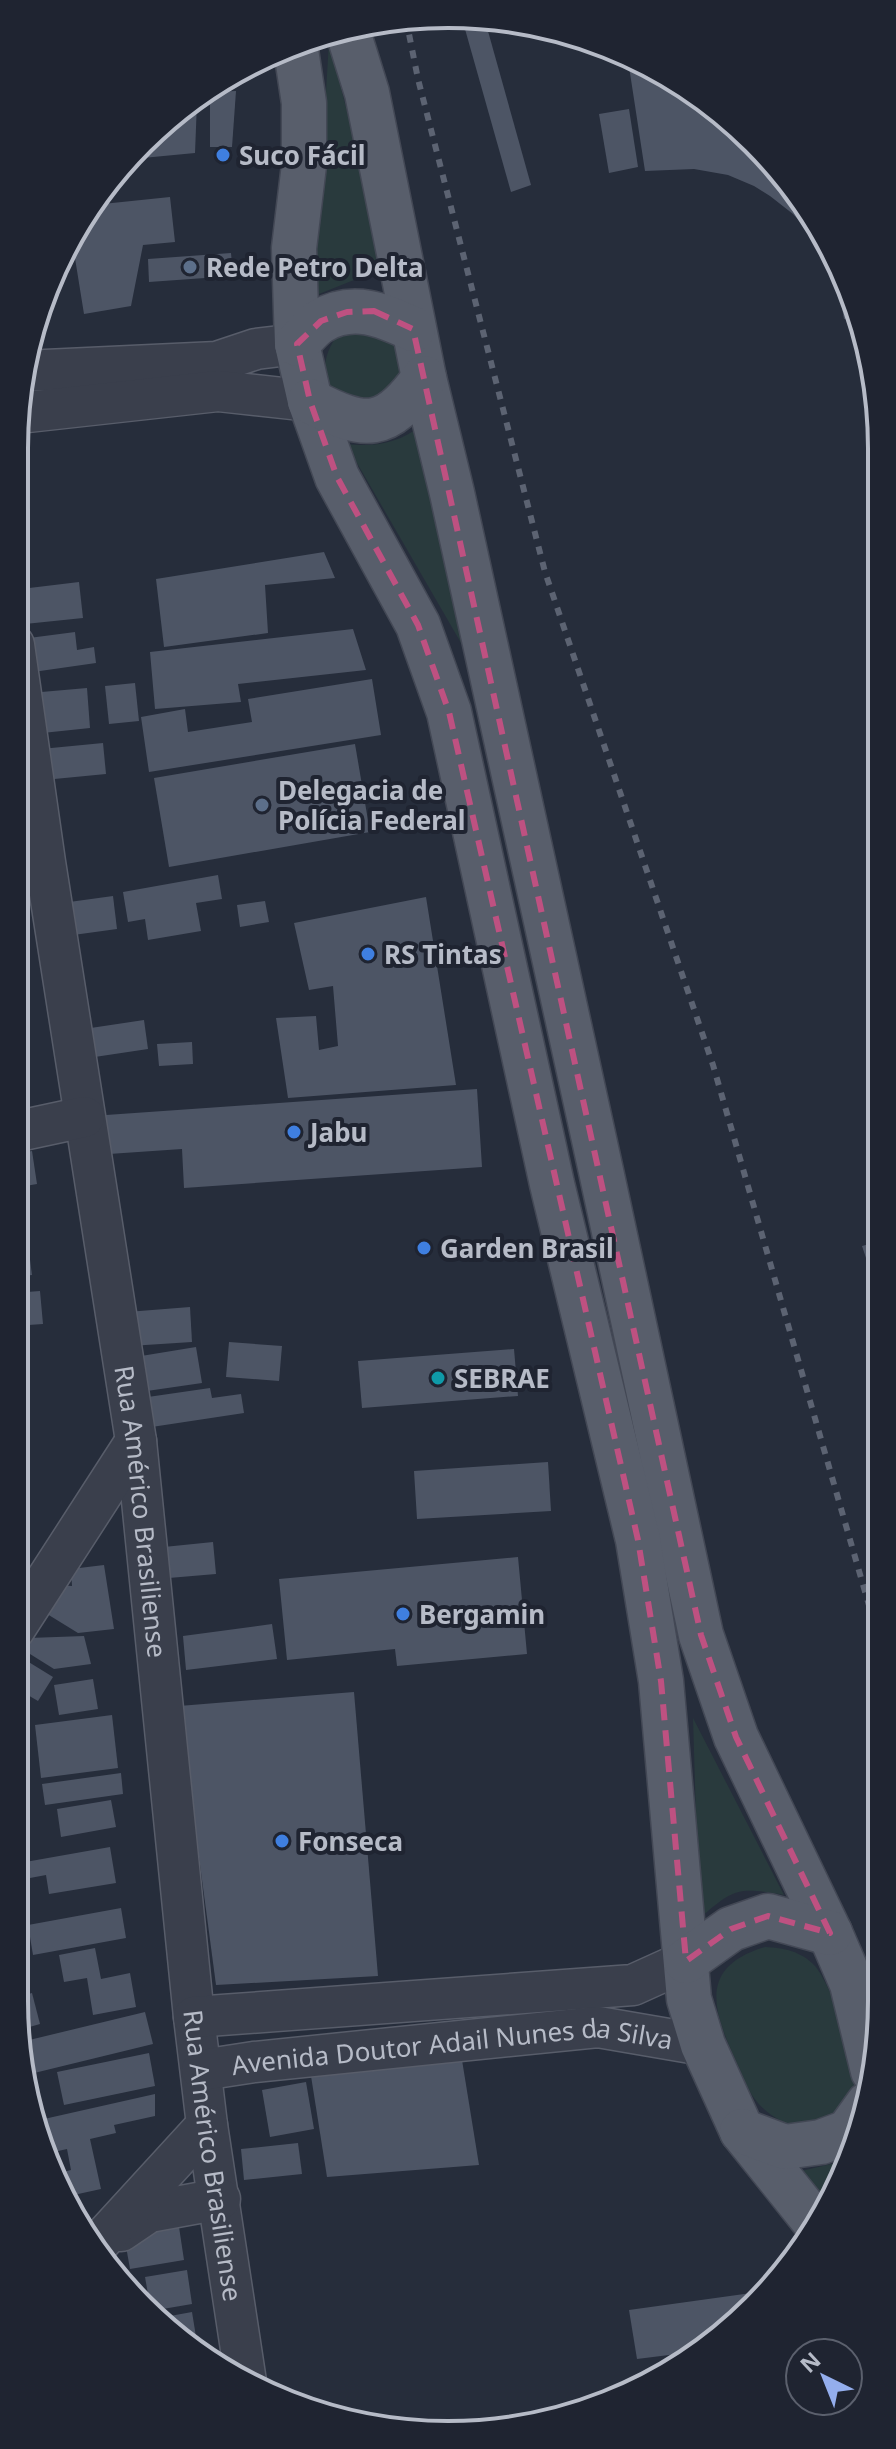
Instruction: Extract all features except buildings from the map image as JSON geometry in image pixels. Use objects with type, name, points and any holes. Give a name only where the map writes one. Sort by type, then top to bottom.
[{"type":"main road","points":[[350,39],[367,93],[413,329],[588,1110],[701,1635],[736,1737],[852,1984],[866,2041]]},
{"type":"main road","points":[[297,56],[304,103],[304,165],[294,248],[297,344],[310,401],[337,477],[418,625],[449,712],[552,1184],[638,1540],[661,1681],[689,1999],[703,2045],[742,2131],[809,2215]]},
{"type":"main road","points":[[297,344],[321,321],[347,312],[374,311],[413,329]]},
{"type":"main road","points":[[310,401],[342,418],[361,421],[383,419],[407,401],[424,378]]},
{"type":"main road","points":[[686,1961],[731,1929],[768,1916],[830,1933]]},
{"type":"main road","points":[[742,2131],[785,2147],[821,2142],[847,2132]]},
{"type":"street","points":[[35,370],[217,362],[256,349],[297,344]]},
{"type":"street","points":[[30,412],[218,391],[310,401]]},
{"type":"street","name":"Rua Américo Brasiliense","points":[[29,860],[84,1117],[136,1441],[194,2017],[244,2368]]},
{"type":"street","points":[[28,1129],[84,1117]]},
{"type":"street","points":[[28,1608],[136,1441]]},
{"type":"street","name":"Avenida Doutor Adail Nunes da Silva","points":[[194,2017],[633,1985],[686,1961]]},
{"type":"street","points":[[426,2002],[430,2043]]},
{"type":"street","name":"Avenida Doutor Adail Nunes da Silva","points":[[202,2070],[598,2027],[703,2045]]},
{"type":"street","points":[[103,2240],[207,2125]]},
{"type":"street","points":[[104,2242],[149,2212],[220,2199]]},
{"type":"highlighted area","points":[[374,311],[413,329],[701,1635],[736,1737],[830,1933],[768,1916],[731,1929],[686,1961],[661,1681],[638,1540],[449,712],[418,625],[337,477],[310,401],[297,344],[321,321],[347,312]]},
{"type":"shaded area","points":[[330,45],[390,280],[369,274],[314,296]]},
{"type":"shaded area","points":[[345,327],[397,334],[406,374],[379,402],[344,397],[327,380],[328,351]]},
{"type":"shaded area","points":[[422,425],[468,655],[346,444],[386,443]]},
{"type":"shaded area","points":[[693,1718],[784,1895],[737,1892],[699,1919]]},
{"type":"shaded area","points":[[765,1947],[792,1951],[815,1966],[834,2002],[856,2064],[853,2094],[837,2112],[818,2125],[791,2125],[759,2105],[746,2084],[721,2024],[717,2007],[720,1978],[729,1966]]},
{"type":"shaded area","points":[[836,2163],[820,2196],[801,2171]]},
{"type":"railway","points":[[408,30],[418,79],[545,572],[713,1065],[868,1602]]},
{"type":"place","name":"Suco Fácil","points":[[223,155]]},
{"type":"place","name":"Rede Petro Delta","points":[[190,267]]},
{"type":"place","name":"Delegacia de Polícia Federal","points":[[262,805]]},
{"type":"place","name":"RS Tintas","points":[[368,954]]},
{"type":"place","name":"Jabu","points":[[294,1132]]},
{"type":"place","name":"Garden Brasil","points":[[424,1248]]},
{"type":"place","name":"SEBRAE","points":[[438,1378]]},
{"type":"place","name":"Bergamin","points":[[403,1614]]},
{"type":"place","name":"Fonseca","points":[[282,1841]]}]
